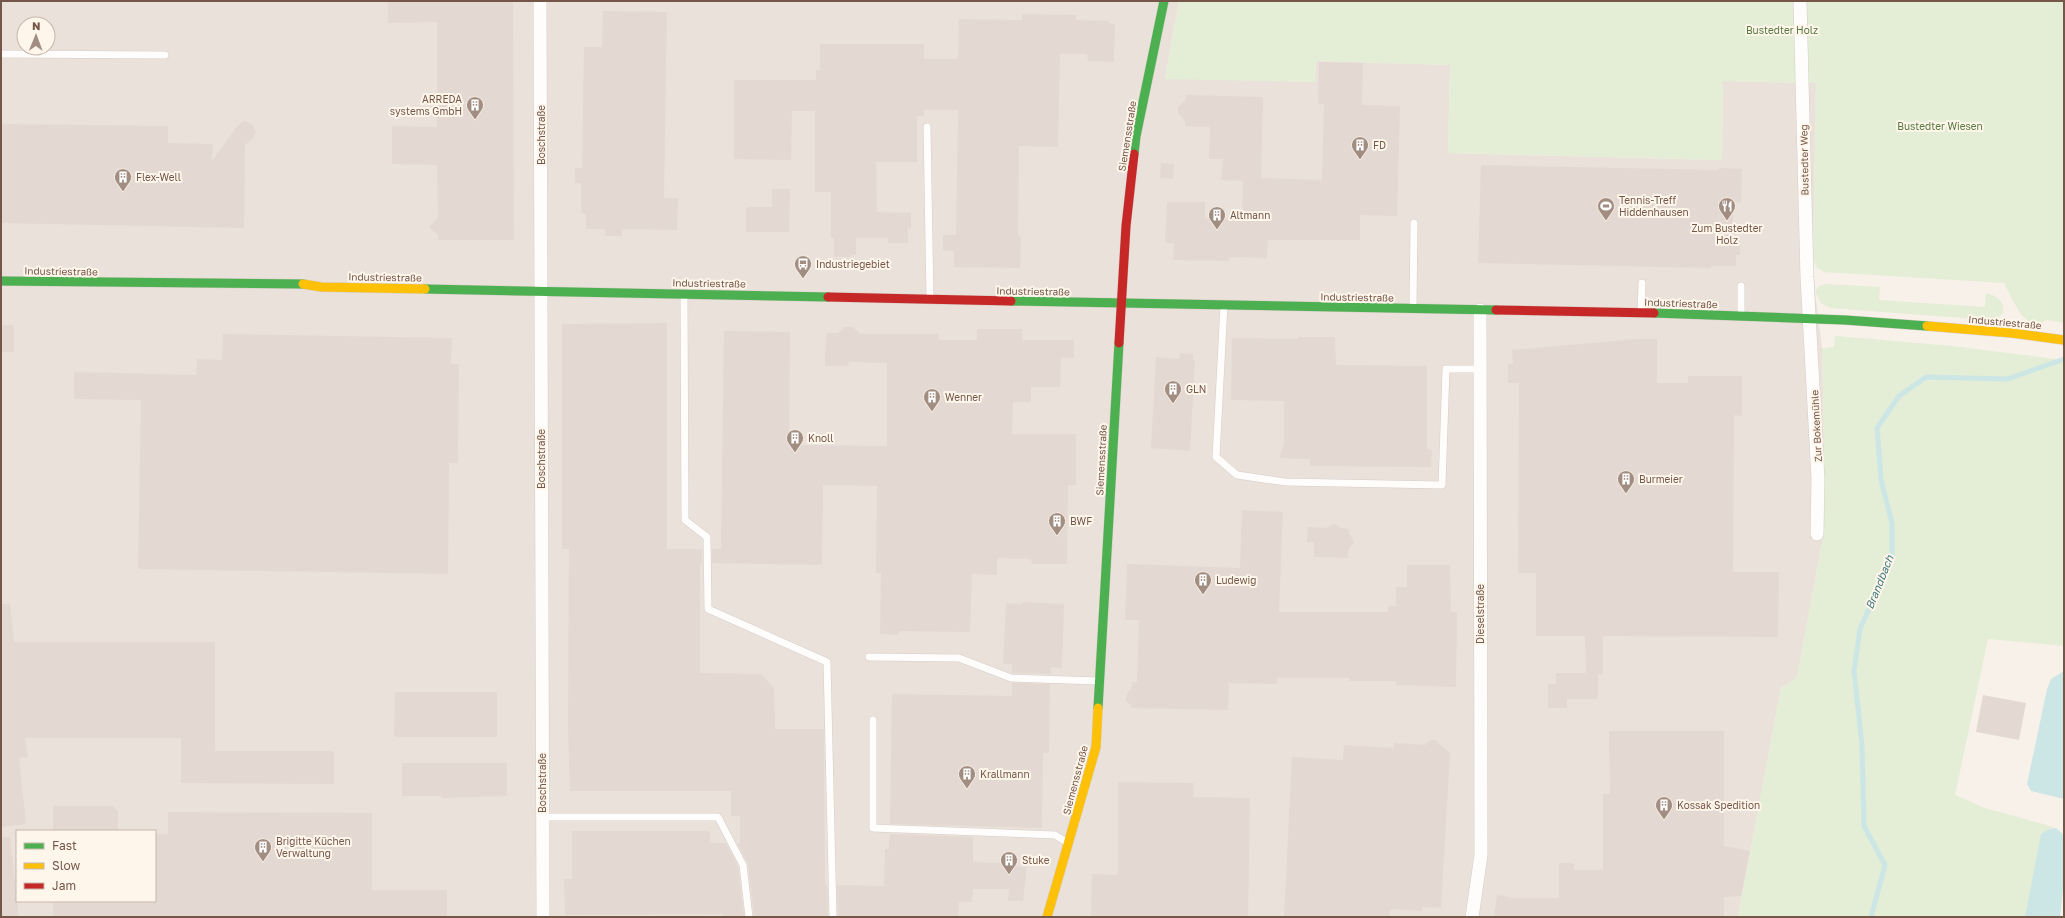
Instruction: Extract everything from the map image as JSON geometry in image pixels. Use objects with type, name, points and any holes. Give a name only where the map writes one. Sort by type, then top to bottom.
[{"type":"street","name":"Boschstraße","points":[[540,1],[542,917]]},
{"type":"street","name":"Siemensstraße","points":[[1047,917],[1096,747],[1098,681],[1126,226],[1136,136],[1164,1]]},
{"type":"street","name":"Bustedter Weg","points":[[1800,1],[1809,318]]},
{"type":"street","name":"Industriestraße","points":[[1,281],[264,284],[295,283],[321,286],[1121,304],[1642,313],[1809,318],[2047,337],[2064,340]]},
{"type":"street","name":"Dieselstraße","points":[[1472,917],[1481,855],[1480,310]]},
{"type":"street","name":"Zur Bokemühle","points":[[1809,318],[1818,479],[1817,534]]},
{"type":"lane","points":[[1,54],[164,55]]},
{"type":"lane","points":[[927,127],[930,299]]},
{"type":"lane","points":[[1413,309],[1414,223]]},
{"type":"lane","points":[[1642,283],[1642,313]]},
{"type":"lane","points":[[1741,286],[1741,316]]},
{"type":"lane","points":[[684,294],[685,520],[707,537],[708,609],[827,662],[833,917]]},
{"type":"lane","points":[[1224,305],[1216,457],[1237,475],[1285,482],[1442,485],[1446,368],[1480,369]]},
{"type":"lane","points":[[869,657],[959,658],[1011,678],[1098,681]]},
{"type":"lane","points":[[872,720],[873,828],[1055,835],[1068,843]]},
{"type":"lane","points":[[542,817],[718,817],[743,865],[749,917]]},
{"type":"shaded area","points":[[1,1],[1179,1],[1165,78],[1315,82],[1316,61],[1450,65],[1448,153],[1722,160],[1723,81],[1816,83],[1813,257],[1815,292],[1822,348],[1825,490],[1823,537],[1797,678],[1781,688],[1738,917],[1,917]]},
{"type":"green space","points":[[1179,1],[2064,1],[2064,323],[2047,320],[2039,323],[2032,323],[2026,319],[2016,306],[2004,283],[1824,272],[1816,267],[1813,257],[1816,83],[1723,81],[1722,160],[1448,153],[1450,65],[1316,61],[1315,82],[1165,79]]},
{"type":"green space","points":[[1826,284],[1880,287],[1879,300],[1985,307],[1986,293],[1993,295],[2002,303],[2003,312],[1996,319],[1989,320],[1830,308],[1821,303],[1815,292],[1819,286]]},
{"type":"green space","points":[[1835,336],[1952,346],[2064,360],[2064,646],[1988,639],[1955,795],[1985,808],[2054,827],[2049,829],[2025,917],[1738,917],[1781,688],[1797,678],[1823,537],[1825,490],[1822,348],[1834,347]]},
{"type":"water","points":[[2064,671],[2064,799],[2031,791],[2027,784],[2047,689],[2051,679]]},
{"type":"water","points":[[2056,828],[2064,835],[2064,878],[2060,917],[2025,917],[2041,834],[2049,829]]},
{"type":"building","name":"ARREDA systems GmbH","points":[[388,1],[513,1],[514,240],[438,240],[438,235],[429,227],[438,218],[437,165],[392,164],[392,126],[437,127],[437,22],[388,23]]},
{"type":"building","points":[[603,11],[667,12],[664,198],[678,198],[677,230],[622,229],[622,236],[605,236],[605,229],[586,229],[586,214],[581,213],[581,183],[575,183],[575,168],[582,168],[584,47],[602,47]]},
{"type":"building","points":[[1022,14],[1076,15],[1076,20],[1109,21],[1109,23],[1115,24],[1114,62],[1088,61],[1087,54],[1060,54],[1058,147],[1019,146],[1018,235],[1021,237],[1020,268],[954,267],[954,251],[943,250],[943,235],[956,235],[958,110],[924,110],[924,116],[917,116],[917,162],[876,162],[877,212],[911,213],[911,229],[908,228],[908,243],[888,243],[888,238],[856,238],[856,255],[852,254],[852,257],[834,257],[834,238],[831,238],[831,192],[815,192],[815,111],[792,111],[791,160],[734,159],[734,80],[816,80],[816,70],[820,70],[820,44],[924,44],[924,59],[958,59],[959,19],[1022,20]]},
{"type":"building","points":[[1319,62],[1363,63],[1362,105],[1400,106],[1397,216],[1360,215],[1360,240],[1268,240],[1267,258],[1229,257],[1229,261],[1173,260],[1174,243],[1165,243],[1167,202],[1205,202],[1205,218],[1242,219],[1243,181],[1221,180],[1223,159],[1209,159],[1210,127],[1185,126],[1185,121],[1178,113],[1178,107],[1186,99],[1186,95],[1263,97],[1261,178],[1322,180],[1324,104],[1318,104]]},
{"type":"building","name":"Flex-Well","points":[[245,121],[253,125],[256,132],[252,139],[245,145],[244,228],[1,223],[1,124],[168,126],[168,143],[213,144],[212,161],[238,125]]},
{"type":"building","points":[[1161,163],[1174,164],[1173,179],[1160,178]]},
{"type":"building","name":"Tennis-Treff Hiddenhausen","points":[[1481,165],[1719,170],[1719,168],[1742,169],[1741,203],[1733,202],[1733,240],[1740,240],[1740,255],[1736,255],[1736,266],[1711,266],[1711,268],[1478,263]]},
{"type":"building","points":[[772,189],[790,189],[789,232],[746,232],[746,207],[772,207]]},
{"type":"building","points":[[667,323],[667,549],[702,549],[702,563],[700,563],[700,673],[761,674],[774,688],[775,729],[824,729],[825,885],[827,885],[828,916],[754,916],[748,864],[737,843],[740,843],[740,816],[731,816],[731,791],[570,791],[568,726],[569,549],[562,549],[562,324]]},
{"type":"building","points":[[1,325],[14,325],[14,352],[1,352]]},
{"type":"building","points":[[845,327],[853,327],[859,333],[868,334],[939,334],[939,340],[977,340],[977,329],[1022,329],[1022,340],[1074,340],[1074,358],[1061,358],[1060,387],[1031,387],[1031,402],[1013,402],[1012,434],[1076,434],[1076,485],[1068,485],[1067,564],[1033,564],[1030,559],[997,558],[997,575],[972,574],[970,632],[899,631],[899,635],[880,634],[881,573],[876,573],[877,486],[823,485],[822,565],[712,563],[712,549],[721,549],[724,331],[790,332],[789,445],[887,446],[887,363],[849,362],[848,366],[825,366],[826,333],[838,333]]},
{"type":"building","points":[[223,334],[452,338],[451,364],[459,364],[458,463],[449,463],[448,574],[138,569],[141,400],[74,399],[74,372],[196,375],[197,359],[222,360]]},
{"type":"building","points":[[1298,337],[1335,337],[1336,365],[1427,366],[1427,449],[1432,450],[1431,467],[1310,466],[1310,459],[1279,458],[1284,444],[1284,401],[1231,400],[1232,338],[1298,339]]},
{"type":"building","name":"Burmeier","points":[[1636,339],[1657,339],[1657,383],[1688,383],[1688,376],[1742,376],[1742,416],[1734,415],[1733,572],[1779,572],[1778,637],[1603,636],[1603,674],[1598,674],[1598,699],[1567,699],[1567,708],[1548,708],[1548,684],[1556,684],[1556,673],[1586,673],[1585,636],[1536,636],[1536,573],[1518,573],[1519,383],[1508,383],[1508,364],[1513,364],[1512,350]]},
{"type":"building","name":"GLN","points":[[1180,353],[1193,354],[1193,360],[1195,360],[1190,451],[1151,448],[1156,357],[1179,359]]},
{"type":"building","points":[[1242,510],[1283,512],[1279,612],[1388,612],[1388,606],[1396,606],[1396,587],[1407,587],[1407,565],[1450,565],[1451,612],[1457,612],[1456,687],[1396,685],[1396,681],[1349,681],[1349,678],[1277,678],[1277,684],[1229,683],[1228,710],[1131,708],[1131,705],[1126,701],[1126,695],[1131,689],[1132,682],[1137,682],[1139,620],[1125,620],[1127,564],[1240,568]]},
{"type":"building","points":[[1334,523],[1341,528],[1349,529],[1349,533],[1354,542],[1348,550],[1348,558],[1314,557],[1314,542],[1307,542],[1308,527],[1326,528]]},
{"type":"building","points":[[1023,602],[1064,604],[1062,668],[1051,667],[1051,674],[1012,673],[1012,664],[1003,664],[1006,603],[1022,604]]},
{"type":"building","points":[[1,604],[10,604],[14,642],[215,642],[215,751],[334,751],[334,784],[181,783],[181,738],[25,738],[28,757],[19,758],[26,824],[1,827]]},
{"type":"building","name":"Krallmann","points":[[1012,683],[1050,684],[1049,753],[1043,753],[1042,828],[890,824],[892,694],[1012,696]]},
{"type":"building","points":[[395,692],[497,692],[497,737],[394,737]]},
{"type":"building","points":[[1983,695],[2026,703],[2019,740],[1976,732]]},
{"type":"building","name":"Kossak Spedition","points":[[1609,731],[1724,731],[1724,846],[1750,851],[1741,896],[1724,897],[1724,917],[1494,917],[1497,895],[1514,898],[1559,898],[1559,863],[1574,863],[1574,870],[1603,870],[1603,794],[1610,794]]},
{"type":"building","points":[[1430,740],[1435,740],[1450,753],[1441,908],[1422,907],[1422,911],[1390,909],[1389,917],[1284,917],[1292,757],[1343,760],[1344,745],[1394,748],[1394,743],[1425,745]]},
{"type":"building","points":[[402,763],[507,763],[507,796],[442,798],[441,796],[402,796]]},
{"type":"building","points":[[1118,782],[1194,783],[1193,797],[1250,798],[1248,917],[1091,917],[1092,874],[1118,875]]},
{"type":"building","points":[[53,806],[113,806],[118,811],[118,830],[53,830]]},
{"type":"building","name":"Brigitte Küchen Verwaltung","points":[[168,812],[372,813],[372,890],[447,890],[447,917],[53,917],[53,902],[156,902],[156,834],[168,834]]},
{"type":"building","points":[[572,831],[710,831],[710,843],[726,843],[738,866],[744,916],[723,917],[723,914],[565,915],[564,879],[572,879]]},
{"type":"building","points":[[890,834],[973,837],[973,862],[1008,863],[1008,866],[1027,867],[1023,901],[1008,901],[1009,889],[973,889],[972,902],[959,902],[958,917],[838,916],[837,885],[884,886],[885,849],[889,849]]},
{"type":"building","points":[[1,837],[10,837],[16,902],[17,902],[19,917],[1,917]]},
{"type":"waterway","name":"Brandbach","points":[[1871,917],[1885,865],[1864,826],[1862,745],[1854,671],[1860,629],[1892,557],[1892,523],[1881,480],[1877,428],[1899,396],[1926,377],[2008,379],[2064,359]]},
{"type":"traffic: fast","points":[[1134,154],[1136,136],[1164,1]]},
{"type":"traffic: fast","points":[[1,281],[303,284]]},
{"type":"traffic: fast","points":[[425,289],[828,297]]},
{"type":"traffic: fast","points":[[1011,301],[1496,310]]},
{"type":"traffic: fast","points":[[1654,313],[1845,320],[1927,326]]},
{"type":"traffic: fast","points":[[1098,708],[1119,343]]},
{"type":"traffic: slow","points":[[303,284],[321,287],[425,289]]},
{"type":"traffic: slow","points":[[1927,326],[2012,333],[2064,340]]},
{"type":"traffic: slow","points":[[1047,917],[1096,747],[1098,708]]},
{"type":"traffic: jam","points":[[1119,343],[1126,226],[1134,154]]},
{"type":"traffic: jam","points":[[828,297],[1011,301]]},
{"type":"traffic: jam","points":[[1496,310],[1654,313]]},
{"type":"place","name":"ARREDA systems GmbH","points":[[475,120]]},
{"type":"place","name":"FD","points":[[1360,160]]},
{"type":"place","name":"Flex-Well","points":[[123,192]]},
{"type":"place","name":"Tennis-Treff Hiddenhausen","points":[[1606,221]]},
{"type":"place","name":"Zum Bustedter Holz","points":[[1727,221]]},
{"type":"place","name":"Altmann","points":[[1217,230]]},
{"type":"place","name":"Industriegebiet","points":[[803,279]]},
{"type":"place","name":"GLN","points":[[1173,404]]},
{"type":"place","name":"Wenner","points":[[932,412]]},
{"type":"place","name":"Knoll","points":[[795,453]]},
{"type":"place","name":"Burmeier","points":[[1626,494]]},
{"type":"place","name":"BWF","points":[[1057,536]]},
{"type":"place","name":"Ludewig","points":[[1203,595]]},
{"type":"place","name":"Krallmann","points":[[967,789]]},
{"type":"place","name":"Kossak Spedition","points":[[1664,820]]},
{"type":"place","name":"Brigitte Küchen Verwaltung","points":[[263,862]]},
{"type":"place","name":"Stuke","points":[[1009,875]]},
{"type":"park label","name":"Bustedter Holz","points":[[1782,30]]},
{"type":"park label","name":"Bustedter Wiesen","points":[[1940,126]]}]
